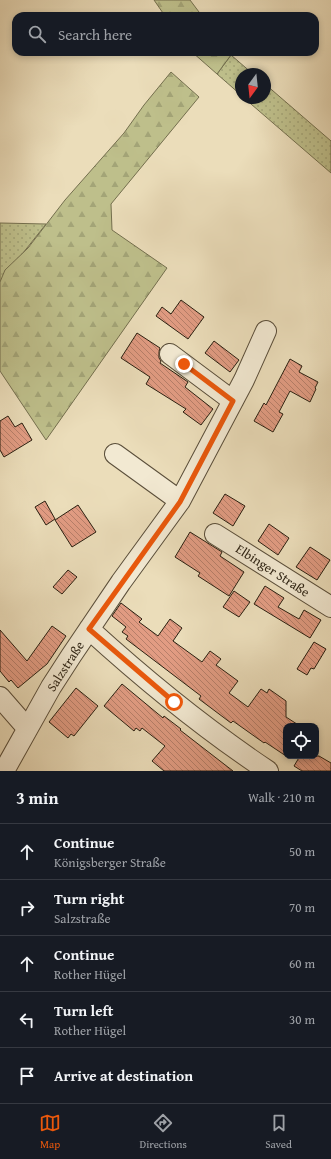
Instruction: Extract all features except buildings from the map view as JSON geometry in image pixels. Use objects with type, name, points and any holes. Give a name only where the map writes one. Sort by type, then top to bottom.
[{"type":"street","name":"Salzstraße","points":[[4,771],[51,687],[89,629],[178,504],[233,401],[266,331]]},
{"type":"street","points":[[170,354],[233,401]]},
{"type":"street","points":[[116,454],[178,504]]},
{"type":"street","name":"Elbinger Straße","points":[[215,534],[331,607]]},
{"type":"street","points":[[89,629],[174,702],[230,746],[268,771]]},
{"type":"street","points":[[0,697],[27,728]]},
{"type":"green space","points":[[154,0],[190,0],[199,12],[162,12]]},
{"type":"green space","points":[[197,56],[230,56],[217,74]]},
{"type":"green space","points":[[230,56],[246,68],[235,68],[235,90],[217,74]]},
{"type":"green space","points":[[171,72],[199,97],[111,204],[112,230],[167,268],[46,440],[0,371],[0,282],[5,270],[28,248],[65,200],[124,133],[144,105]]},
{"type":"green space","points":[[271,89],[331,141],[331,173],[251,104],[271,104]]},
{"type":"green space","points":[[0,223],[46,224],[0,282]]},
{"type":"route","points":[[174,702],[89,629],[180,502],[233,401],[184,364]]}]
